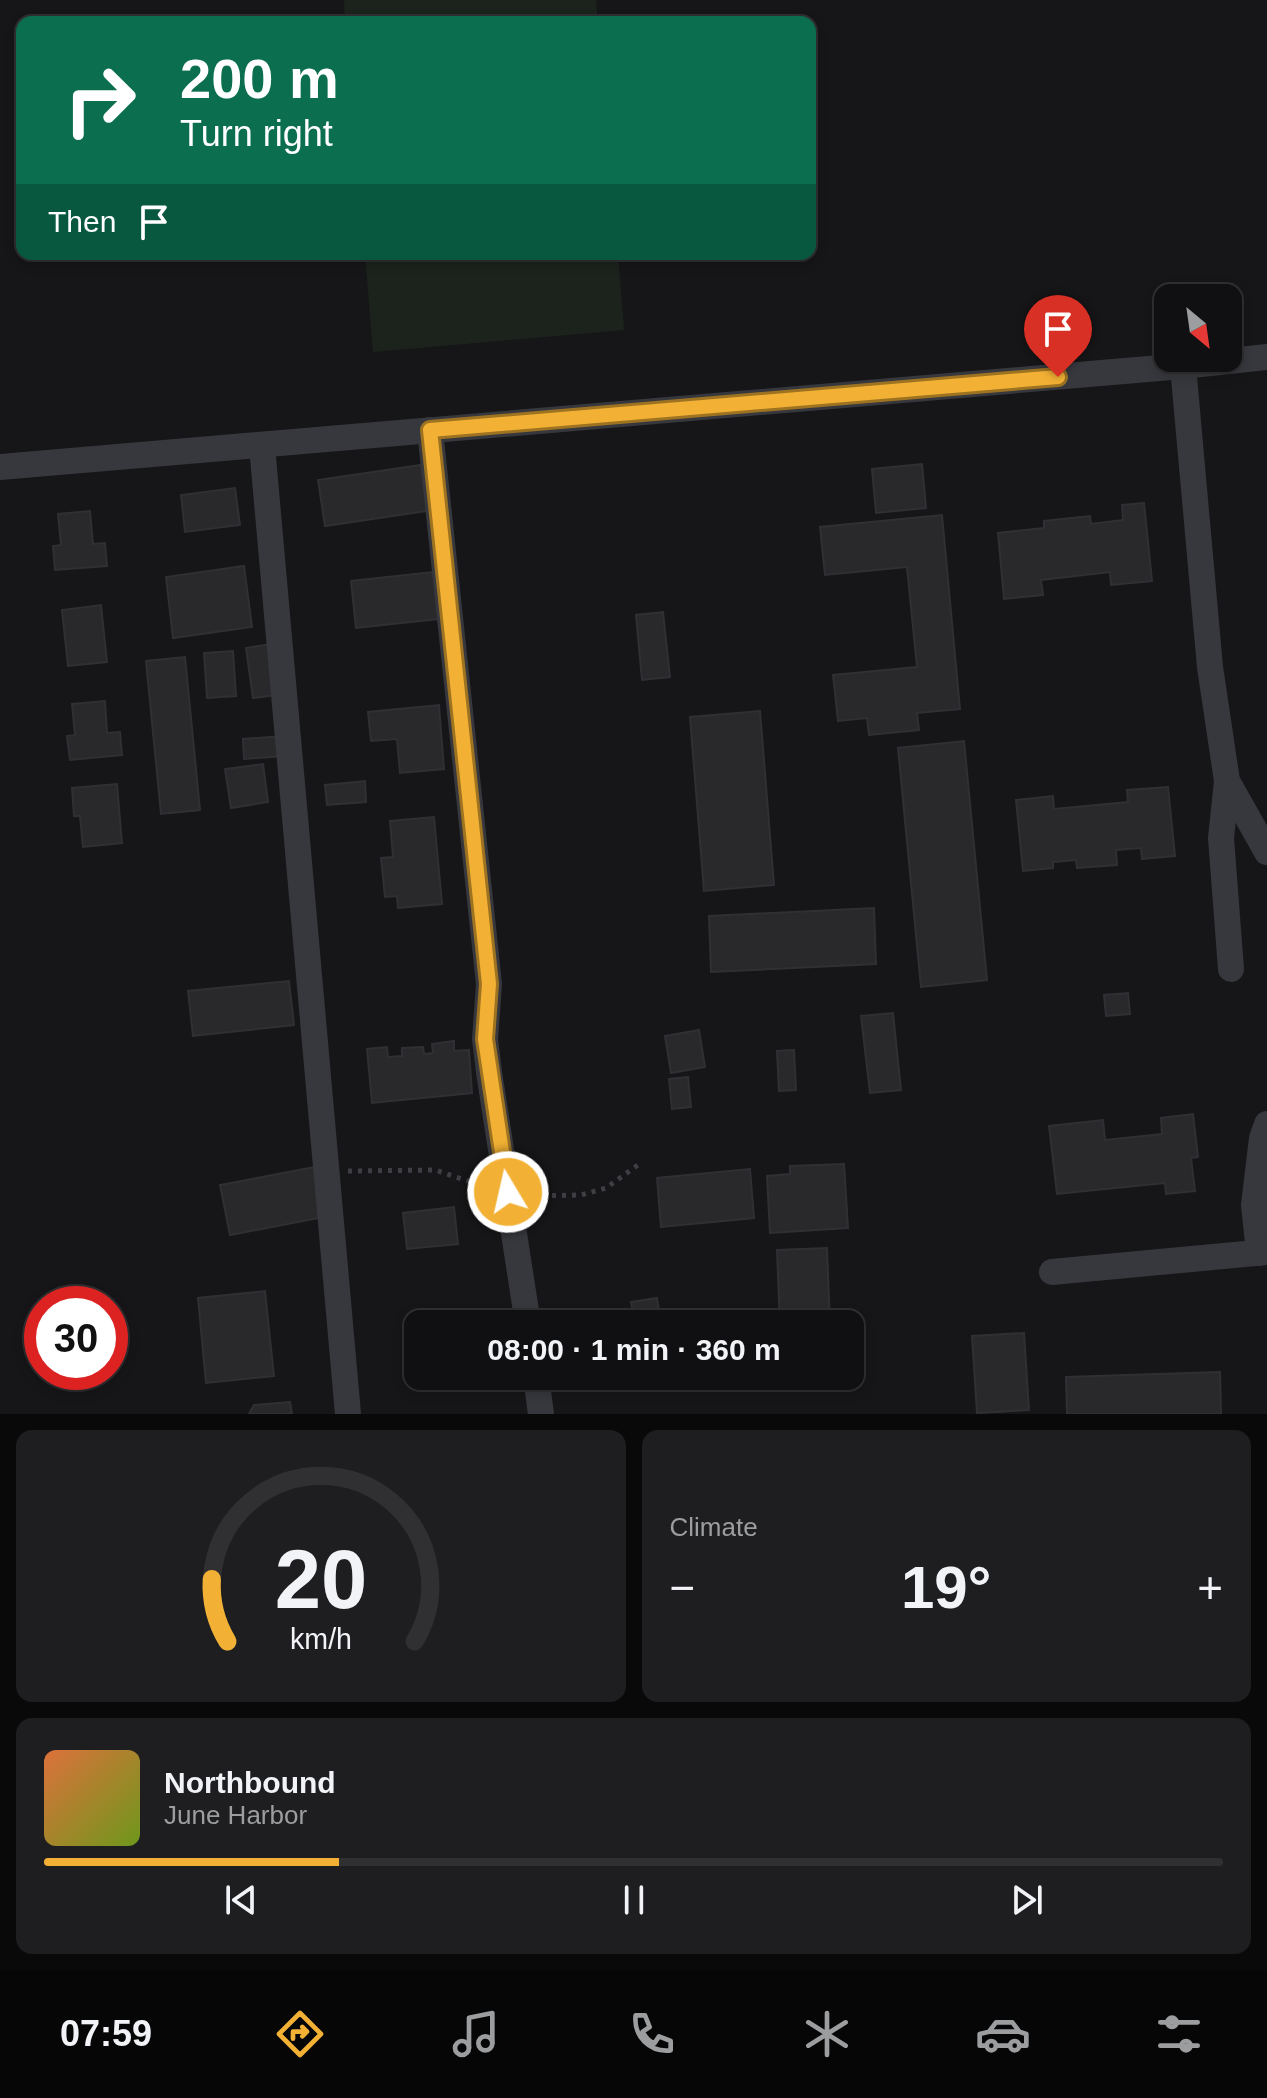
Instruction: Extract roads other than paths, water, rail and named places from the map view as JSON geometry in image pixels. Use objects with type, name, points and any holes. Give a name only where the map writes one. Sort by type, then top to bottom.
[{"type":"street","points":[[1242,360],[1267,357]]},
{"type":"street","points":[[0,467],[1154,368]]},
{"type":"street","points":[[1184,372],[1210,667],[1227,781],[1221,838],[1231,969]]},
{"type":"street","points":[[430,430],[489,984],[485,1039],[526,1310]]},
{"type":"street","points":[[262,446],[348,1414]]},
{"type":"street","points":[[1227,781],[1267,852]]},
{"type":"street","points":[[1052,1272],[1263,1253],[1254,1205],[1262,1138],[1267,1124]]},
{"type":"street","points":[[538,1390],[541,1414]]}]
